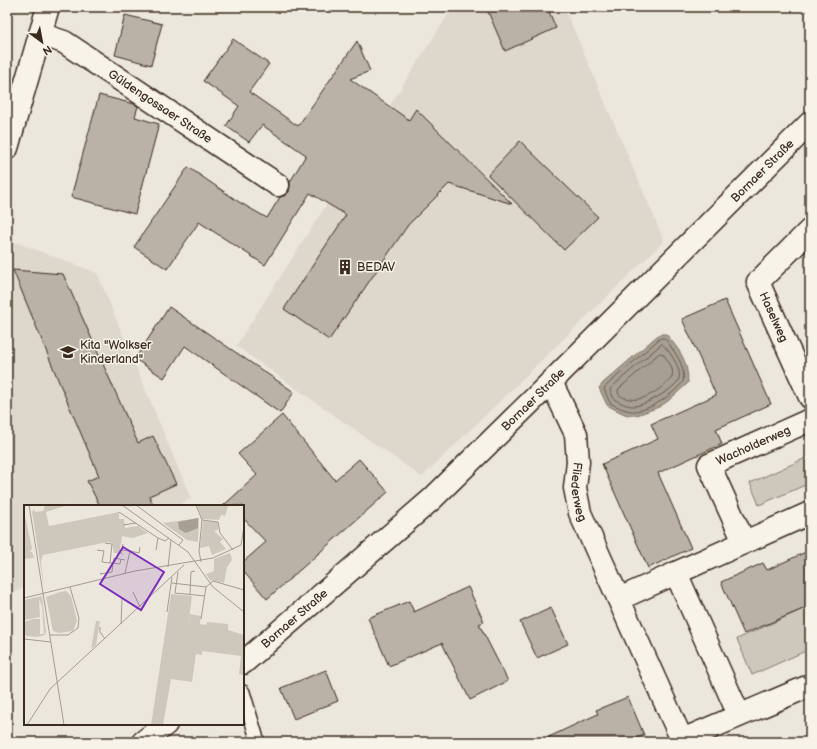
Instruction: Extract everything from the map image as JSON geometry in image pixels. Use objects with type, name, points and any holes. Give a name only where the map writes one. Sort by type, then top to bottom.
[{"type":"street","points":[[7,148],[48,7]]},
{"type":"street","name":"Güldengossaer Straße","points":[[40,34],[64,42],[278,185]]},
{"type":"street","name":"Bornaer Straße","points":[[244,662],[432,499],[810,123]]},
{"type":"street","name":"Haselweg","points":[[810,230],[758,282],[810,397]]},
{"type":"street","name":"Fliederweg","points":[[551,382],[576,434],[578,462],[575,488],[580,513],[680,741],[809,686],[810,689]]},
{"type":"street","name":"Wacholderweg","points":[[744,542],[709,465],[810,420]]},
{"type":"street","points":[[619,599],[810,513]]},
{"type":"street","points":[[676,573],[739,715]]},
{"type":"street","points":[[143,742],[165,725]]},
{"type":"lane","points":[[244,695],[258,742]]},
{"type":"shaded area","points":[[453,7],[564,7],[664,241],[422,477],[236,346]]},
{"type":"shaded area","name":"Kita \"Wolkser Kinderland\"","points":[[7,239],[97,273],[191,499],[178,505],[24,505],[24,588],[7,596]]},
{"type":"shaded area","points":[[808,457],[810,463],[810,483],[759,505],[750,483]]},
{"type":"shaded area","points":[[810,606],[810,649],[752,675],[737,639]]},
{"type":"water","points":[[661,334],[666,334],[682,356],[687,368],[688,383],[659,407],[637,415],[627,415],[607,405],[599,388]]},
{"type":"building","points":[[486,7],[547,7],[556,28],[505,51]]},
{"type":"building","points":[[125,15],[162,24],[151,65],[115,55]]},
{"type":"building","points":[[233,39],[269,64],[249,92],[298,126],[357,41],[370,71],[350,79],[409,120],[416,109],[512,204],[449,184],[408,225],[329,340],[284,309],[346,215],[310,193],[265,265],[199,222],[167,269],[134,247],[188,167],[239,202],[267,218],[280,197],[289,192],[290,182],[306,155],[262,125],[249,142],[226,126],[239,106],[203,81]]},
{"type":"building","points":[[99,95],[134,104],[138,106],[135,117],[159,124],[135,214],[71,197]]},
{"type":"building","points":[[520,141],[598,217],[564,250],[488,175]]},
{"type":"building","points":[[13,270],[63,274],[138,443],[153,436],[176,484],[149,496],[154,505],[99,505],[87,481],[99,476]]},
{"type":"building","points":[[725,300],[771,404],[716,429],[722,444],[658,473],[691,548],[648,568],[602,464],[658,439],[651,424],[716,395],[682,319]]},
{"type":"building","points":[[169,307],[294,392],[280,413],[185,346],[164,378],[135,359]]},
{"type":"building","points":[[282,415],[335,480],[359,459],[388,492],[267,599],[244,572],[244,561],[266,542],[244,519],[244,505],[224,505],[257,475],[238,454]]},
{"type":"building","points":[[810,550],[810,606],[744,634],[721,582],[763,563],[767,570]]},
{"type":"building","points":[[468,587],[484,622],[479,624],[508,681],[470,700],[442,643],[389,666],[368,618],[409,601],[414,612]]},
{"type":"building","points":[[551,608],[568,644],[537,658],[520,622]]},
{"type":"building","points":[[326,670],[338,701],[294,719],[281,688]]},
{"type":"building","points":[[628,697],[644,735],[628,742],[538,742],[598,714],[596,710]]},
{"type":"place","name":"BEDAV","points":[[345,267]]},
{"type":"place","name":"Kita \"Wolkser Kinderland\"","points":[[68,352]]}]
